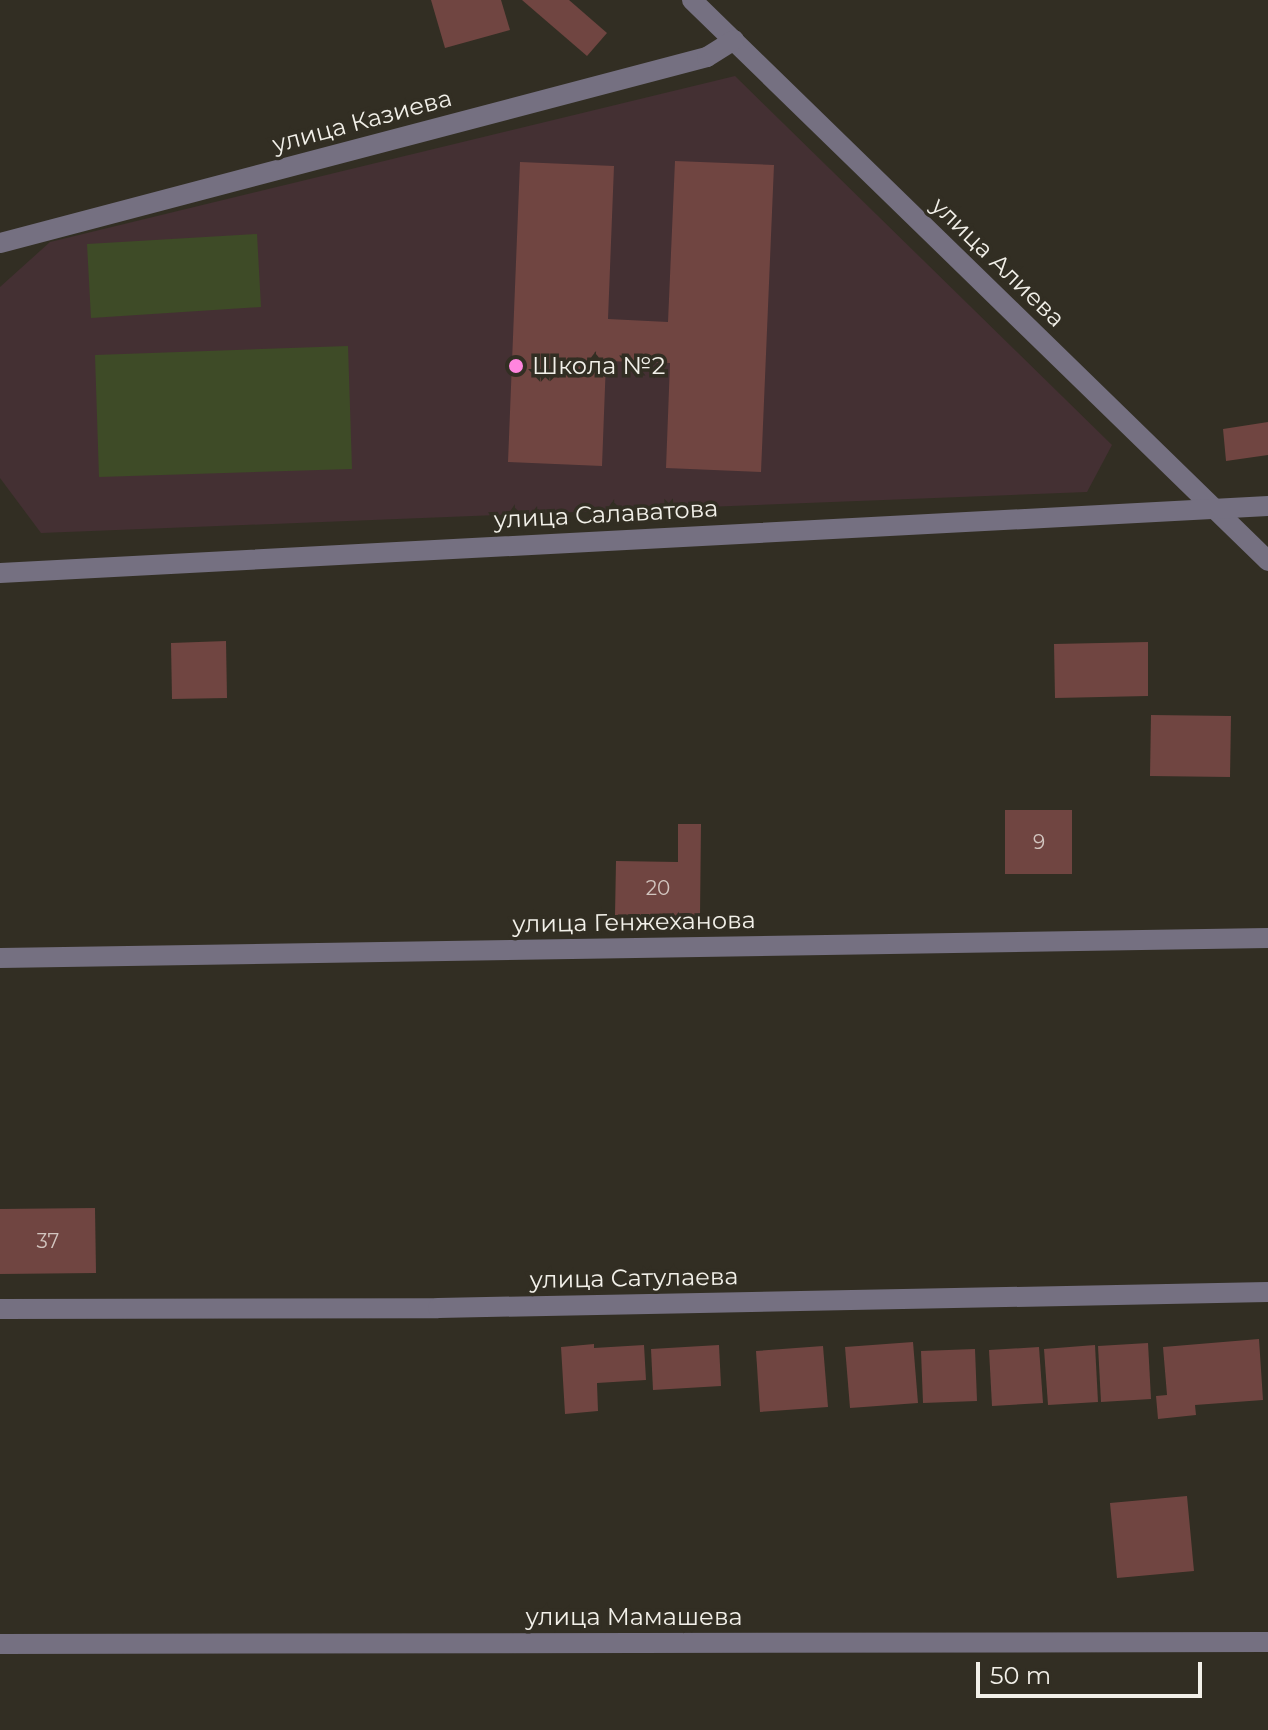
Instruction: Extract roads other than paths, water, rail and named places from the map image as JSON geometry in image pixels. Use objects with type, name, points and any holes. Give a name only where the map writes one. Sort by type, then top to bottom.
[{"type":"street","name":"улица Алиева","points":[[692,0],[1268,561]]},
{"type":"street","name":"улица Казиева","points":[[0,243],[707,57],[734,40]]},
{"type":"street","name":"улица Салаватова","points":[[0,573],[1268,506]]},
{"type":"street","name":"улица Генжеханова","points":[[0,958],[1268,938]]},
{"type":"street","name":"улица Сатулаева","points":[[0,1309],[454,1308],[1268,1292]]},
{"type":"street","name":"улица Мамашева","points":[[0,1644],[1268,1642]]},
{"type":"place","name":"Школа №2","points":[[516,366]]}]
